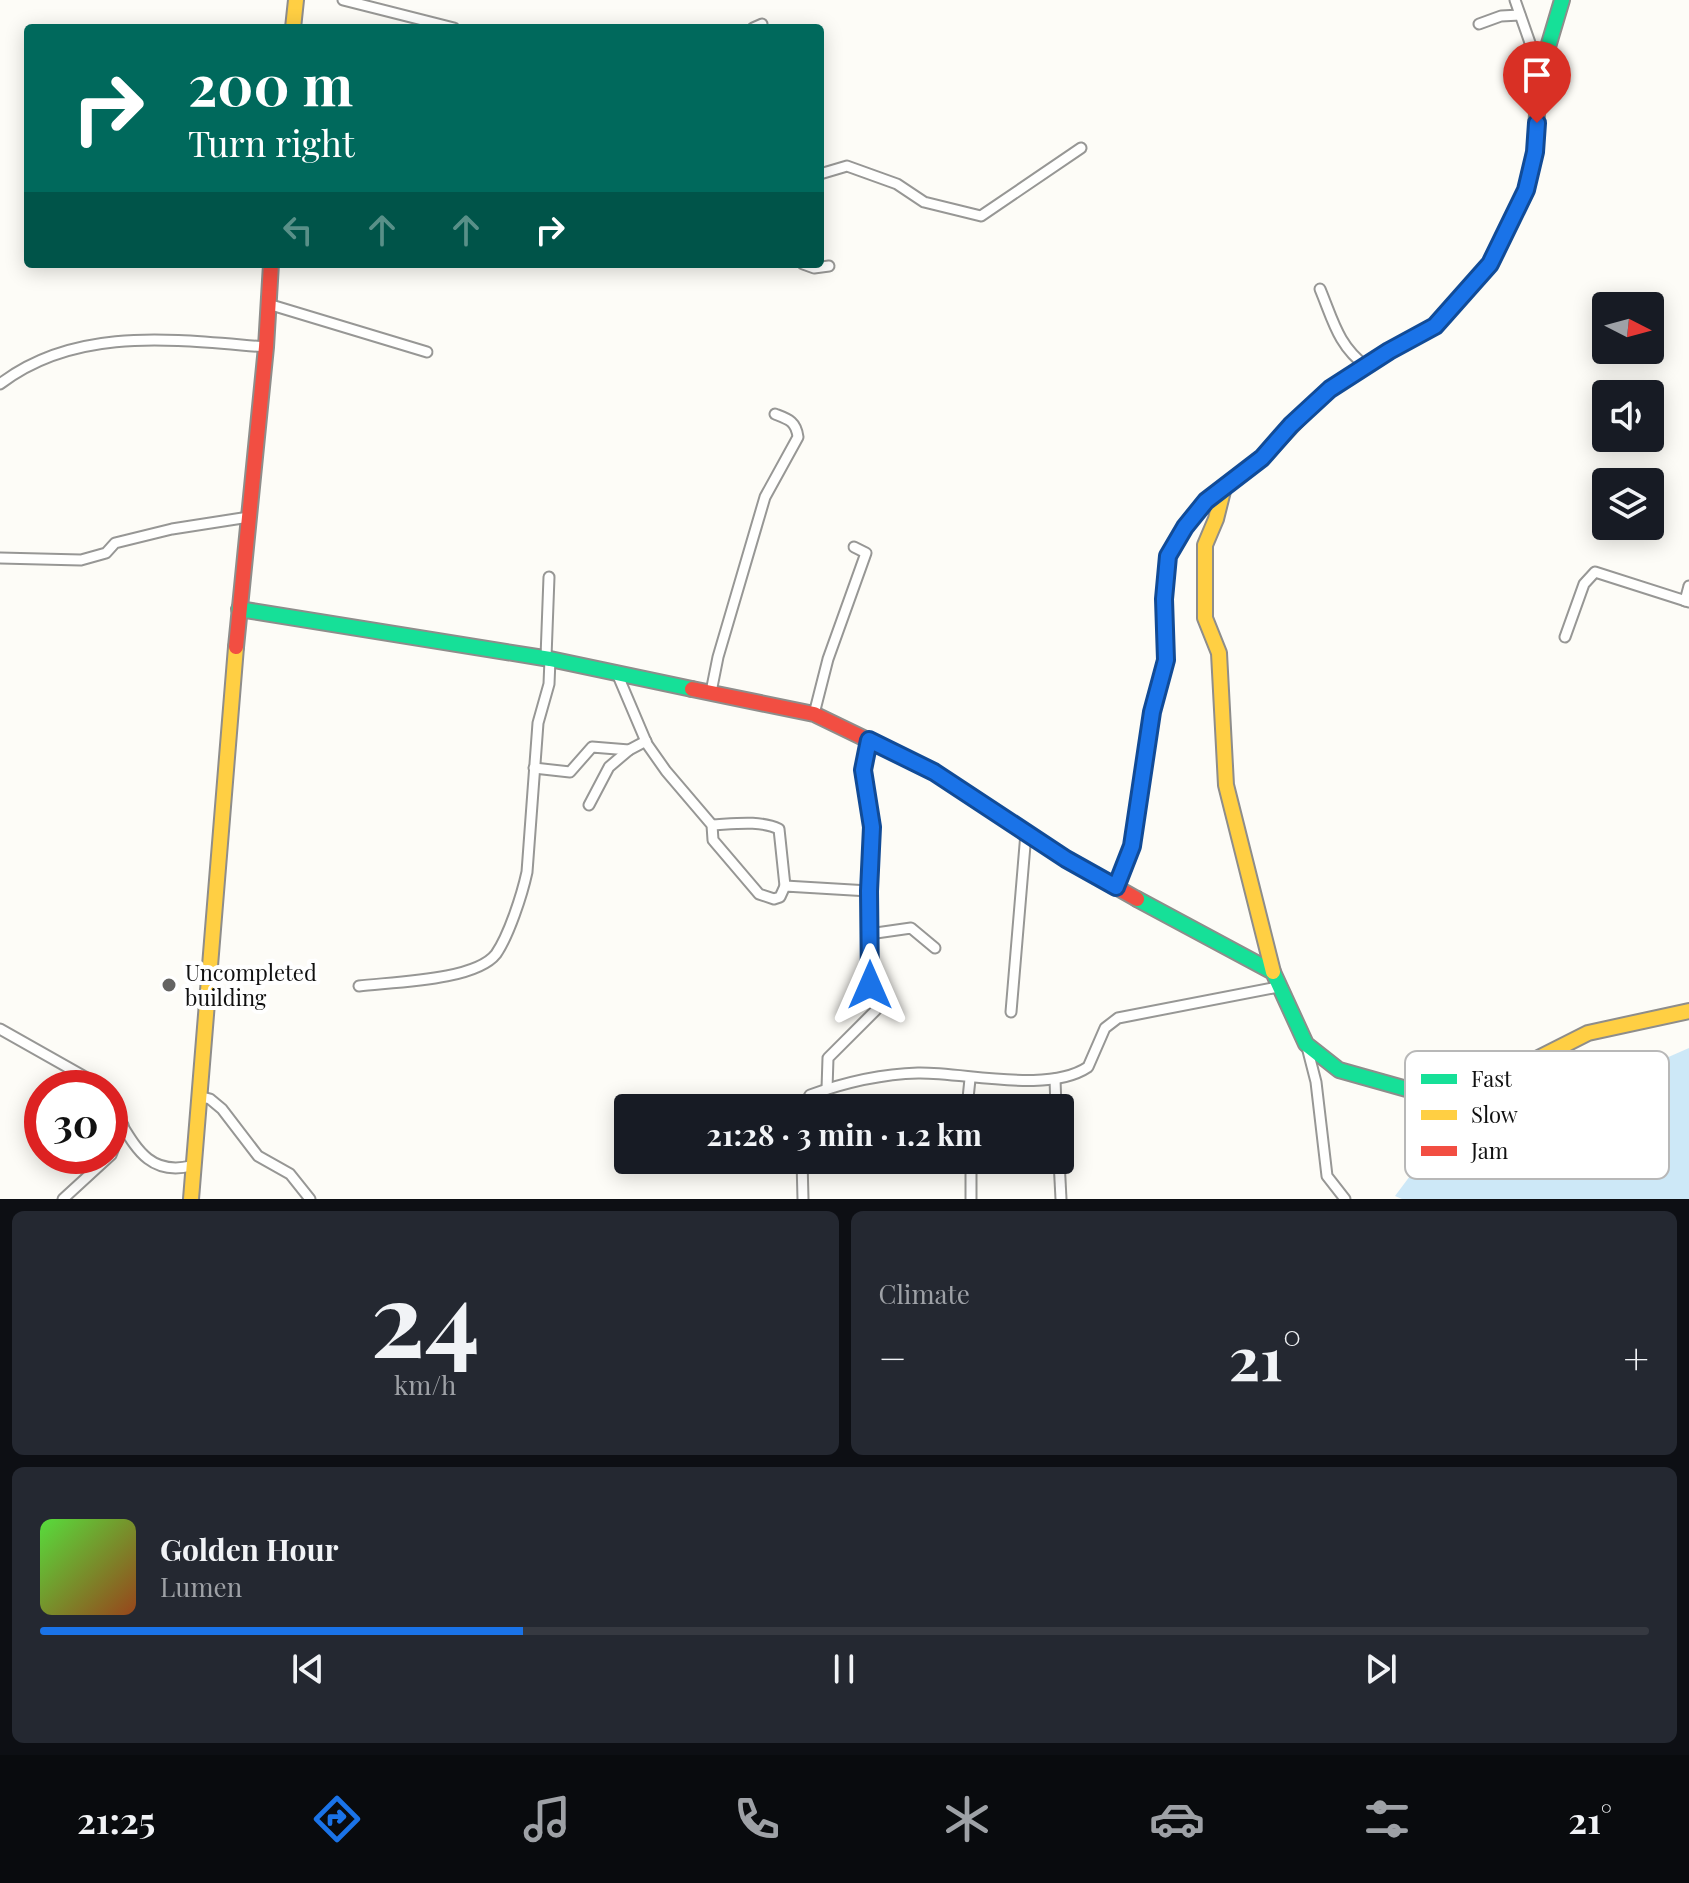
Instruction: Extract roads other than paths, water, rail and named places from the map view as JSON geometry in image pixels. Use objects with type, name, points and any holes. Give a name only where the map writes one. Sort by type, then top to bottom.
[{"type":"street","points":[[293,24],[296,0]]},
{"type":"street","points":[[343,0],[438,24]]},
{"type":"street","points":[[1515,0],[1536,60],[1543,69]]},
{"type":"street","points":[[1116,887],[1132,846],[1152,712],[1166,660],[1164,599],[1168,556],[1185,527],[1206,501],[1262,458],[1291,425],[1330,389],[1435,326],[1490,264],[1526,190],[1535,152],[1543,69],[1562,0]]},
{"type":"street","points":[[1479,24],[1501,16],[1520,15]]},
{"type":"street","points":[[824,173],[847,166],[897,184],[924,202],[981,216],[1081,148]]},
{"type":"street","points":[[824,267],[829,266]]},
{"type":"street","points":[[191,1199],[191,1166],[271,268]]},
{"type":"street","points":[[1320,289],[1342,343],[1352,356],[1367,367]]},
{"type":"street","points":[[268,304],[427,352]]},
{"type":"street","points":[[0,384],[20,368],[47,356],[109,341],[163,338],[266,347]]},
{"type":"street","points":[[711,692],[718,657],[765,497],[798,437],[797,427],[791,420],[775,414]]},
{"type":"street","points":[[1224,487],[1205,545],[1205,618],[1219,653],[1226,785],[1273,972],[1306,1044],[1316,1082],[1327,1176],[1345,1199]]},
{"type":"street","points":[[0,558],[81,560],[106,553],[115,543],[172,529],[249,517]]},
{"type":"street","points":[[814,714],[828,659],[866,553],[854,547]]},
{"type":"street","points":[[1565,637],[1584,584],[1595,572],[1687,602],[1689,586]]},
{"type":"street","points":[[359,986],[462,973],[484,964],[495,954],[522,894],[527,872],[538,723],[549,684],[546,657],[549,577]]},
{"type":"street","points":[[239,609],[546,658],[814,714],[934,772],[1026,833],[1116,887],[1273,972]]},
{"type":"street","points":[[616,671],[646,741],[666,771],[712,825],[713,840],[759,894],[774,899],[780,897],[785,886],[779,829],[775,826],[712,825]]},
{"type":"street","points":[[827,1089],[828,1058],[876,1010],[870,995],[872,827],[863,770],[869,740]]},
{"type":"street","points":[[589,805],[609,767],[629,750],[646,741]]},
{"type":"street","points":[[534,768],[570,772],[592,747],[629,750]]},
{"type":"street","points":[[1011,1012],[1026,833]]},
{"type":"street","points":[[785,886],[869,891]]},
{"type":"street","points":[[869,934],[911,928],[935,948]]},
{"type":"street","points":[[813,1094],[863,1078],[915,1073],[970,1079],[1055,1079],[1088,1067],[1105,1028],[1118,1018],[1278,987]]},
{"type":"street","points":[[1553,1051],[1588,1033],[1689,1011]]},
{"type":"street","points":[[0,1029],[73,1070]]},
{"type":"street","points":[[1306,1044],[1339,1070],[1405,1089]]},
{"type":"street","points":[[968,1094],[970,1079]]},
{"type":"street","points":[[1055,1079],[1056,1094]]},
{"type":"street","points":[[198,1096],[210,1099],[222,1109],[258,1156],[290,1174],[310,1199]]},
{"type":"street","points":[[128,1132],[155,1164],[170,1170],[191,1166]]},
{"type":"street","points":[[63,1199],[90,1174]]},
{"type":"street","points":[[802,1174],[803,1199]]},
{"type":"street","points":[[971,1174],[971,1199]]},
{"type":"street","points":[[1060,1174],[1061,1199]]},
{"type":"water","points":[[1689,1048],[1689,1199],[1402,1199],[1395,1196],[1408,1179],[1669,1179],[1669,1057]]},
{"type":"place","name":"Uncompleted building","points":[[169,985]]}]
